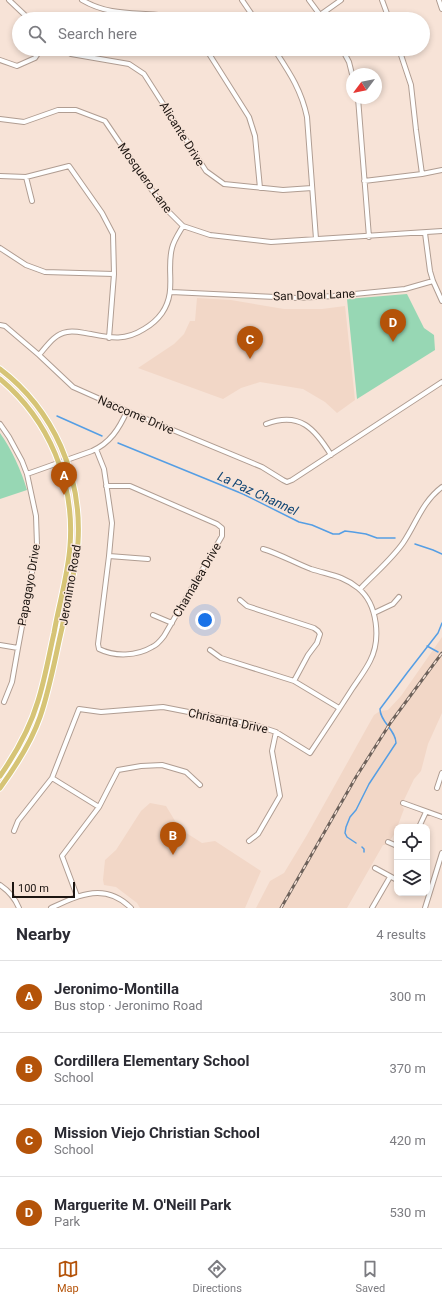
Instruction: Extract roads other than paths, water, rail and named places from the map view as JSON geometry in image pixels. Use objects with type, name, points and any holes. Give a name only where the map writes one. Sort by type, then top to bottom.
[{"type":"main road","name":"Jeronimo Road","points":[[0,370],[17,384],[39,408],[56,435],[67,460],[73,482],[77,506],[78,543],[76,561],[49,688],[40,717],[25,749],[0,788]]},
{"type":"main road","name":"Jeronimo Road","points":[[0,379],[18,396],[35,416],[46,433],[60,463],[67,491],[70,512],[70,547],[67,567],[38,701],[25,734],[0,776]]},
{"type":"street","points":[[10,0],[22,12]]},
{"type":"street","points":[[82,0],[94,7],[112,12]]},
{"type":"street","points":[[242,0],[250,12]]},
{"type":"street","points":[[309,0],[318,12]]},
{"type":"street","points":[[328,12],[341,0]]},
{"type":"street","points":[[382,0],[386,12]]},
{"type":"street","points":[[439,0],[442,9]]},
{"type":"street","points":[[0,60],[17,66],[36,56]]},
{"type":"street","name":"Alicante Drive","points":[[82,56],[129,64],[144,74],[206,171],[224,184],[283,190],[312,188]]},
{"type":"street","points":[[210,56],[249,117],[255,136],[260,188]]},
{"type":"street","points":[[279,56],[294,80],[302,98],[306,117],[316,239]]},
{"type":"street","points":[[346,56],[350,68]]},
{"type":"street","points":[[401,56],[411,85],[422,174]]},
{"type":"street","points":[[358,104],[369,237]]},
{"type":"street","name":"Mosquero Lane","points":[[0,119],[24,122],[58,110],[76,110],[105,121],[162,205],[183,226],[210,235],[271,242],[369,237],[442,231]]},
{"type":"street","points":[[0,176],[26,177],[70,166],[102,212],[112,234],[114,274],[108,338]]},
{"type":"street","points":[[364,181],[442,170]]},
{"type":"street","points":[[26,177],[32,201]]},
{"type":"street","points":[[39,354],[53,338],[66,332],[77,332],[108,338],[127,337],[148,327],[154,322],[162,313],[171,292],[172,248],[183,226]]},
{"type":"street","points":[[425,232],[430,271],[442,301]]},
{"type":"street","points":[[0,248],[26,265],[45,272],[114,274]]},
{"type":"street","name":"San Doval Lane","points":[[171,292],[297,298],[334,296],[405,288],[433,281]]},
{"type":"street","name":"Naccome Drive","points":[[0,325],[5,326],[39,354],[73,387],[262,467],[288,482],[331,455]]},
{"type":"street","points":[[266,424],[276,420],[285,420],[303,424],[312,429],[320,437],[331,455],[442,382]]},
{"type":"street","points":[[27,474],[96,449],[106,443],[115,433],[127,411]]},
{"type":"street","name":"Papagayo Drive","points":[[0,424],[19,455],[27,474],[36,516],[37,545],[12,682],[4,702]]},
{"type":"street","points":[[96,449],[102,462],[112,523],[109,556],[148,559]]},
{"type":"street","name":"Chamalea Drive","points":[[106,486],[130,486],[217,524],[222,528],[222,536],[164,636],[154,646],[133,654],[122,655],[104,652],[99,649],[98,644],[109,556]]},
{"type":"street","points":[[263,549],[277,553],[313,569],[341,577],[360,589],[392,557],[403,542],[422,508],[434,493],[442,487]]},
{"type":"street","name":"Chrisanta Drive","points":[[14,831],[18,821],[52,778],[79,709],[101,712],[163,707],[255,725],[276,732],[310,753],[370,661],[376,641],[376,627],[374,613],[368,600],[360,589]]},
{"type":"street","points":[[374,613],[393,604],[399,597]]},
{"type":"street","points":[[240,600],[247,606],[314,628],[320,634],[317,643],[308,655],[294,681]]},
{"type":"street","points":[[153,615],[172,623]]},
{"type":"street","points":[[0,645],[18,648]]},
{"type":"street","points":[[210,650],[221,658],[294,681],[339,708]]},
{"type":"street","points":[[249,841],[258,834],[280,796],[272,751],[276,732]]},
{"type":"street","points":[[77,896],[62,856],[98,807],[118,770],[141,766],[162,765],[186,772],[200,785]]},
{"type":"street","points":[[437,788],[442,773]]},
{"type":"street","points":[[52,778],[98,807]]},
{"type":"street","points":[[403,803],[442,817]]},
{"type":"street","points":[[420,824],[426,812]]},
{"type":"street","points":[[388,842],[394,845]]},
{"type":"street","points":[[430,885],[442,853]]},
{"type":"street","points":[[375,868],[394,879]]},
{"type":"street","points":[[372,908],[390,877]]},
{"type":"street","points":[[0,884],[10,892],[19,908]]},
{"type":"street","points":[[51,908],[77,896],[94,893],[115,896],[131,908]]},
{"type":"street","points":[[425,908],[427,896]]},
{"type":"waterway","name":"La Paz Channel","points":[[57,416],[102,436]]},
{"type":"waterway","name":"La Paz Channel","points":[[118,443],[243,494],[299,522],[312,525],[333,534],[339,534],[345,531],[366,534],[377,538],[395,538]]},
{"type":"waterway","name":"La Paz Channel","points":[[415,544],[442,554]]},
{"type":"waterway","points":[[356,843],[347,837],[345,833],[346,827],[369,784],[396,743],[394,734],[382,718],[380,709],[438,633],[442,623]]},
{"type":"waterway","points":[[427,646],[438,652]]},
{"type":"waterway","points":[[362,847],[364,852]]},
{"type":"railway","points":[[281,908],[356,777],[391,722],[442,653]]},
{"type":"place","name":"Marguerite M. O'Neill Park","points":[[393,342]]},
{"type":"place","name":"Mission Viejo Christian School","points":[[250,359]]},
{"type":"place","name":"Jeronimo-Montilla","points":[[64,495]]},
{"type":"place","name":"Cordillera Elementary School","points":[[173,855]]}]
